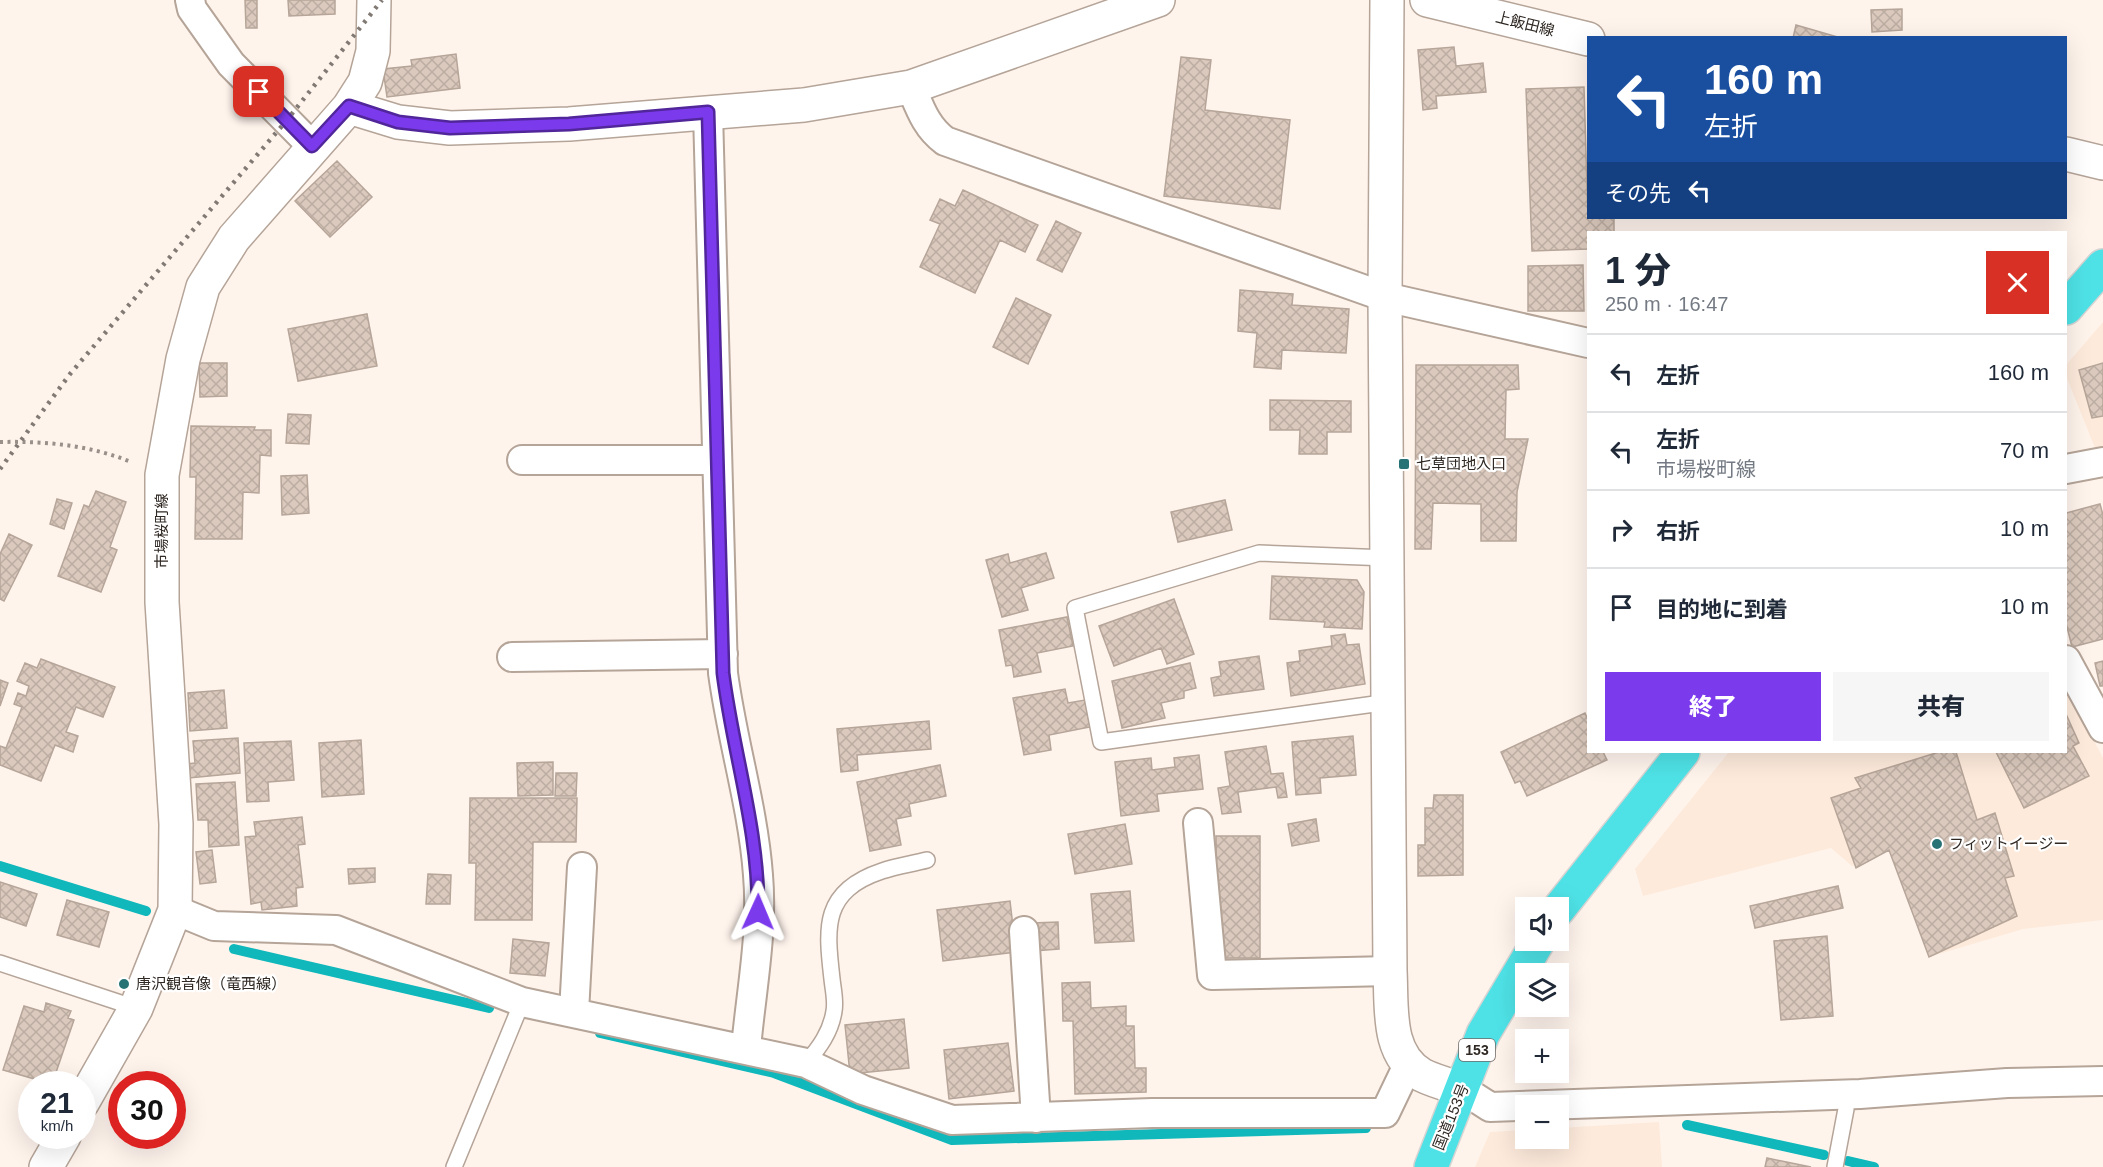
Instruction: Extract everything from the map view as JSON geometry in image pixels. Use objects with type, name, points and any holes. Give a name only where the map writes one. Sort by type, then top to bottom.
[{"type":"highway","points":[[2067,307],[2103,266]]},
{"type":"highway","points":[[1568,897],[1682,753]]},
{"type":"highway","name":"国道153号","points":[[1431,1167],[1483,1034],[1532,951]]},
{"type":"street","points":[[190,0],[192,9],[231,64],[312,146]]},
{"type":"street","name":"市場桜町線","points":[[96,1078],[136,1008],[175,910],[176,824],[162,602],[162,475],[183,358],[204,288],[234,238],[349,106],[365,82],[373,51],[374,0]]},
{"type":"street","points":[[349,106],[398,122],[450,128],[569,124],[804,105],[911,87],[1158,0]]},
{"type":"street","points":[[1387,0],[1385,297],[1390,971],[1394,1036],[1399,1053],[1408,1065],[1424,1076],[1462,1089],[1490,1107],[1846,1095],[2007,1083],[2103,1081]]},
{"type":"street","name":"上飯田線","points":[[1427,0],[1587,39]]},
{"type":"street","points":[[911,87],[926,122],[933,133],[945,141],[1385,297],[1587,343]]},
{"type":"street","points":[[708,112],[723,654],[728,704],[753,828],[759,878],[758,928],[746,1048]]},
{"type":"street","points":[[2067,154],[2103,163]]},
{"type":"street","points":[[522,460],[717,460]]},
{"type":"street","points":[[2067,469],[2103,462]]},
{"type":"street","points":[[512,657],[723,654]]},
{"type":"street","points":[[2067,662],[2103,728]]},
{"type":"street","points":[[1198,823],[1212,975],[1390,971]]},
{"type":"street","points":[[574,1012],[582,867]]},
{"type":"street","points":[[175,910],[214,926],[336,930],[522,1002],[746,1048],[806,1063],[863,1090],[952,1120],[1152,1113],[1385,1113],[1408,1065]]},
{"type":"street","points":[[1024,931],[1036,1118]]},
{"type":"street","points":[[46,1167],[56,1149]]},
{"type":"lane","points":[[1388,558],[1259,553],[1076,608],[1101,742],[1389,702]]},
{"type":"lane","points":[[806,1063],[822,1043],[835,1008],[827,934],[832,909],[845,894],[863,880],[881,871],[927,860]]},
{"type":"lane","points":[[0,963],[136,1008]]},
{"type":"lane","points":[[454,1167],[522,1002]]},
{"type":"lane","points":[[1835,1167],[1846,1095]]},
{"type":"path","points":[[0,442],[47,442],[112,454],[162,475]]},
{"type":"shaded area","points":[[2103,322],[2103,452],[2097,453],[2067,378],[2067,364]]},
{"type":"shaded area","points":[[2067,689],[2103,758],[2103,920],[2023,929],[1929,957],[1889,850],[1852,866],[1831,848],[1643,896],[1635,869],[1728,753],[2067,753]]},
{"type":"shaded area","points":[[1659,1122],[1662,1167],[1475,1167],[1490,1132],[1515,1131],[1515,1149],[1569,1149],[1569,1127]]},
{"type":"building","points":[[245,0],[257,0],[257,28],[246,28]]},
{"type":"building","points":[[288,0],[335,0],[335,14],[289,16]]},
{"type":"building","points":[[1902,9],[1902,30],[1872,32],[1871,10]]},
{"type":"building","points":[[1796,25],[1834,36],[1793,36]]},
{"type":"building","points":[[1454,47],[1456,66],[1483,63],[1486,92],[1436,96],[1437,108],[1423,110],[1418,50]]},
{"type":"building","points":[[456,54],[460,88],[387,97],[383,69],[412,66],[411,60]]},
{"type":"building","points":[[1181,57],[1211,60],[1205,110],[1290,120],[1280,209],[1164,196]]},
{"type":"building","points":[[1584,87],[1587,219],[1614,219],[1614,231],[1587,231],[1587,249],[1532,251],[1526,89]]},
{"type":"building","points":[[337,161],[372,197],[330,237],[295,201]]},
{"type":"building","points":[[963,190],[1038,225],[1025,252],[1000,240],[975,293],[920,267],[940,224],[930,220],[940,199],[955,206]]},
{"type":"building","points":[[1056,221],[1081,233],[1062,272],[1037,260]]},
{"type":"building","points":[[1583,265],[1584,311],[1528,311],[1528,266]]},
{"type":"building","points":[[1240,290],[1293,294],[1292,305],[1349,309],[1346,353],[1282,350],[1281,369],[1254,367],[1257,333],[1238,331]]},
{"type":"building","points":[[1016,298],[1051,315],[1028,364],[993,347]]},
{"type":"building","points":[[367,314],[377,366],[298,381],[288,329]]},
{"type":"building","points":[[199,363],[227,363],[227,396],[200,397]]},
{"type":"building","points":[[2103,363],[2103,416],[2092,418],[2079,370]]},
{"type":"building","points":[[1416,365],[1518,365],[1519,389],[1506,390],[1505,439],[1528,439],[1517,492],[1516,541],[1481,541],[1481,504],[1433,503],[1431,549],[1415,549]]},
{"type":"building","points":[[1270,400],[1351,401],[1351,432],[1327,432],[1327,454],[1299,454],[1300,430],[1270,430]]},
{"type":"building","points":[[288,414],[311,415],[309,444],[286,443]]},
{"type":"building","points":[[191,426],[255,427],[254,430],[271,430],[271,456],[260,455],[259,493],[243,492],[242,539],[195,539],[196,477],[190,477]]},
{"type":"building","points":[[307,475],[309,513],[282,515],[281,476]]},
{"type":"building","points":[[96,491],[126,502],[110,547],[117,550],[101,592],[58,576],[84,505],[89,507]]},
{"type":"building","points":[[57,499],[72,503],[64,529],[50,524]]},
{"type":"building","points":[[1225,500],[1232,530],[1178,542],[1171,512]]},
{"type":"building","points":[[2100,504],[2103,515],[2103,639],[2072,647],[2067,627],[2067,513]]},
{"type":"building","points":[[9,534],[32,545],[4,601],[0,599],[0,554]]},
{"type":"building","points":[[1046,553],[1054,578],[1021,588],[1028,610],[1002,617],[986,560],[1008,554],[1010,563]]},
{"type":"building","points":[[1272,576],[1357,580],[1364,592],[1362,629],[1324,627],[1325,622],[1270,619]]},
{"type":"building","points":[[1174,599],[1194,654],[1167,664],[1161,648],[1114,666],[1099,626]]},
{"type":"building","points":[[1067,617],[1073,646],[1037,653],[1041,672],[1014,677],[1012,665],[1006,666],[999,630]]},
{"type":"building","points":[[1345,634],[1347,645],[1359,644],[1365,684],[1291,696],[1287,663],[1300,661],[1299,651],[1332,646],[1331,636]]},
{"type":"building","points":[[1259,656],[1264,689],[1214,696],[1211,678],[1221,676],[1219,662]]},
{"type":"building","points":[[41,659],[115,687],[103,717],[76,707],[66,732],[78,736],[73,752],[55,745],[41,781],[0,765],[0,746],[6,748],[22,707],[14,704],[18,693],[26,696],[29,686],[17,681],[25,663],[37,668]]},
{"type":"building","points":[[2103,661],[2103,686],[2100,686],[2095,663]]},
{"type":"building","points":[[1190,663],[1196,688],[1184,691],[1184,698],[1161,703],[1165,718],[1122,728],[1112,681]]},
{"type":"building","points":[[0,680],[8,683],[0,706]]},
{"type":"building","points":[[1065,689],[1068,703],[1085,700],[1090,727],[1049,735],[1051,750],[1024,755],[1013,698]]},
{"type":"building","points":[[224,690],[227,728],[190,731],[188,693]]},
{"type":"building","points":[[1585,713],[1587,753],[1604,753],[1607,760],[1527,796],[1520,781],[1515,783],[1501,752]]},
{"type":"building","points":[[2067,716],[2079,743],[2073,746],[2089,776],[2024,808],[1996,753],[2067,753]]},
{"type":"building","points":[[929,721],[931,749],[857,755],[858,770],[841,772],[837,729]]},
{"type":"building","points":[[1353,736],[1356,775],[1320,778],[1321,793],[1296,795],[1292,742]]},
{"type":"building","points":[[238,738],[240,773],[189,778],[187,764],[195,763],[193,741]]},
{"type":"building","points":[[361,740],[364,794],[322,797],[319,743]]},
{"type":"building","points":[[291,741],[294,780],[268,782],[269,801],[247,802],[244,743]]},
{"type":"building","points":[[1266,746],[1271,774],[1283,773],[1287,797],[1278,798],[1276,787],[1238,792],[1241,812],[1222,814],[1218,788],[1230,786],[1225,752]]},
{"type":"building","points":[[1936,753],[1956,753],[1977,820],[1995,813],[2014,876],[2005,878],[2017,916],[1929,957],[1889,850],[1856,868],[1831,798],[1861,788],[1855,778]]},
{"type":"building","points":[[1199,755],[1203,789],[1157,794],[1159,811],[1121,816],[1115,762],[1151,758],[1152,770],[1175,767],[1174,758]]},
{"type":"building","points":[[553,762],[553,795],[518,796],[517,763]]},
{"type":"building","points":[[940,765],[946,796],[909,804],[911,816],[896,819],[901,845],[870,851],[857,782]]},
{"type":"building","points":[[556,773],[577,773],[576,796],[555,796]]},
{"type":"building","points":[[235,782],[239,845],[209,847],[208,820],[198,820],[196,784]]},
{"type":"building","points":[[1434,795],[1463,795],[1463,875],[1418,876],[1418,845],[1425,845],[1425,808],[1433,808]]},
{"type":"building","points":[[470,798],[577,798],[576,842],[533,842],[532,920],[475,920],[476,863],[469,863]]},
{"type":"building","points":[[302,817],[305,844],[298,845],[303,887],[296,888],[297,906],[262,910],[261,902],[251,904],[245,837],[256,836],[254,822]]},
{"type":"building","points":[[1316,819],[1319,841],[1292,846],[1288,824]]},
{"type":"building","points":[[1125,824],[1132,864],[1075,874],[1068,834]]},
{"type":"building","points":[[1216,836],[1260,836],[1260,958],[1217,958]]},
{"type":"building","points":[[212,850],[216,882],[200,884],[196,852]]},
{"type":"building","points":[[375,868],[375,882],[349,884],[348,869]]},
{"type":"building","points":[[428,874],[451,875],[450,904],[426,904]]},
{"type":"building","points":[[0,882],[37,894],[26,926],[0,917]]},
{"type":"building","points":[[1838,886],[1843,908],[1755,928],[1750,906]]},
{"type":"building","points":[[1130,891],[1134,941],[1095,943],[1091,894]]},
{"type":"building","points":[[67,900],[109,912],[99,947],[57,935]]},
{"type":"building","points":[[1010,901],[1016,952],[943,961],[937,910]]},
{"type":"building","points":[[1058,922],[1059,949],[1034,951],[1032,923]]},
{"type":"building","points":[[1827,936],[1833,1016],[1781,1020],[1774,941]]},
{"type":"building","points":[[513,939],[549,943],[545,976],[510,973]]},
{"type":"building","points":[[1090,982],[1091,1008],[1126,1006],[1126,1026],[1134,1026],[1135,1068],[1146,1068],[1146,1092],[1075,1094],[1073,1021],[1063,1021],[1062,983]]},
{"type":"building","points":[[46,1003],[71,1011],[68,1018],[74,1020],[56,1071],[18,1071],[18,1074],[3,1070],[24,1006],[44,1012]]},
{"type":"building","points":[[904,1019],[909,1068],[850,1074],[845,1025]]},
{"type":"building","points":[[1008,1043],[1014,1091],[949,1099],[944,1050]]},
{"type":"building","points":[[1767,1158],[1811,1167],[1765,1167]]},
{"type":"waterway","points":[[0,866],[146,911]]},
{"type":"waterway","points":[[234,949],[489,1008]]},
{"type":"waterway","points":[[600,1033],[774,1073],[952,1140],[1366,1128]]},
{"type":"waterway","points":[[1687,1125],[1824,1155]]},
{"type":"waterway","points":[[1848,1161],[1874,1167]]},
{"type":"railway","points":[[0,469],[70,374],[287,120],[382,0]]},
{"type":"place","name":"七草団地入口","points":[[1404,464]]},
{"type":"place","name":"フィットイージー","points":[[1937,844]]},
{"type":"place","name":"唐沢観音像（竜西線）","points":[[124,984]]},
{"type":"route","points":[[259,92],[312,146],[349,106],[398,122],[450,128],[569,124],[708,112],[723,673],[753,828],[759,878],[758,912]]}]
